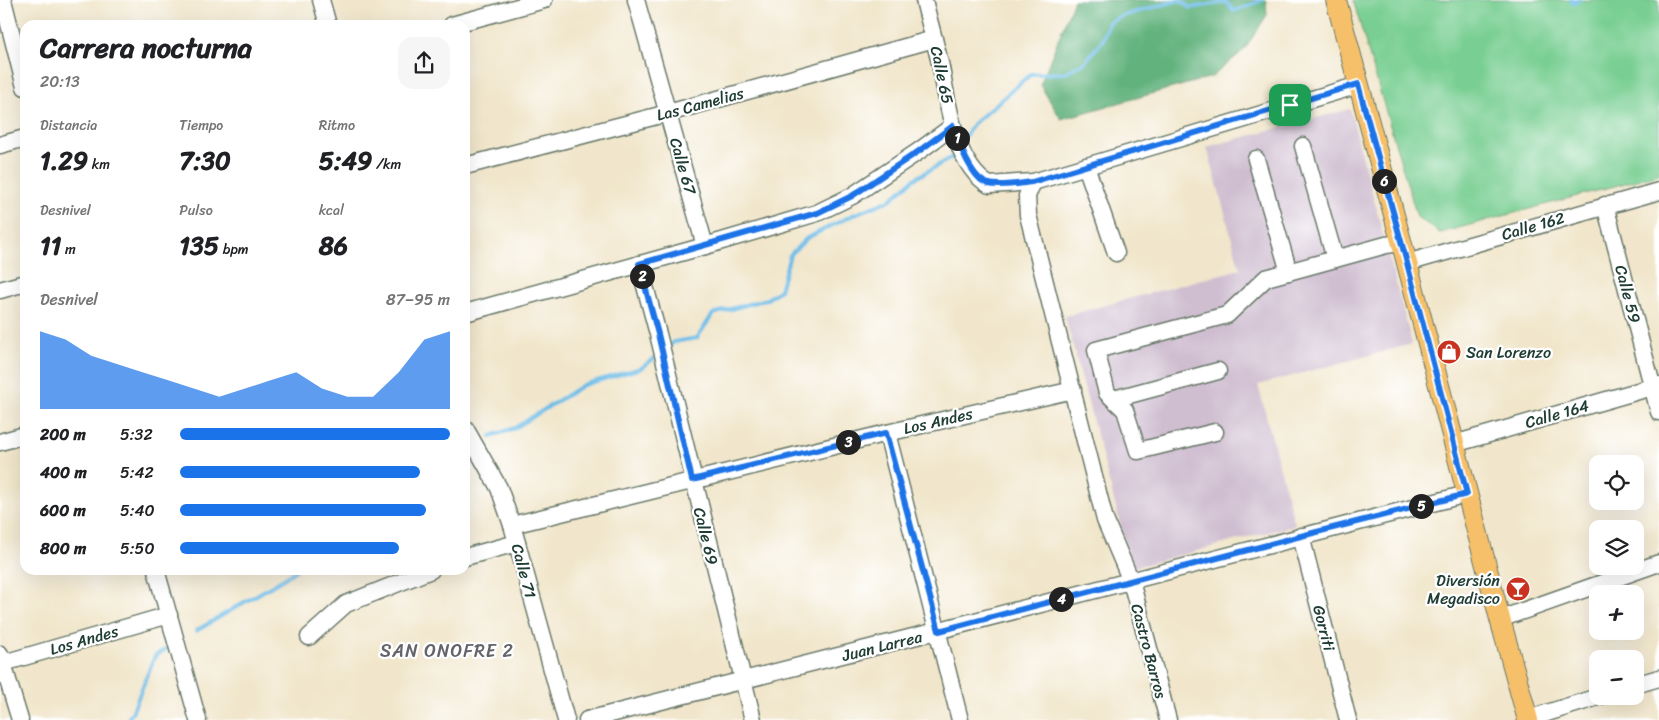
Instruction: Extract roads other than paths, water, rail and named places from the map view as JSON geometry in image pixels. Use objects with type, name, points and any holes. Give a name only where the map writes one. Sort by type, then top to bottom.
[{"type":"main road","points":[[1336,0],[1528,720]]},
{"type":"street","points":[[321,0],[327,20]]},
{"type":"street","points":[[470,20],[544,0]]},
{"type":"street","name":"Calle 67","points":[[636,0],[705,246]]},
{"type":"street","name":"Calle 65","points":[[924,0],[953,126],[960,148],[973,170],[982,181],[988,184],[1032,182]]},
{"type":"street","points":[[4,1],[20,67]]},
{"type":"street","name":"Las Camelias","points":[[470,165],[668,113],[934,39]]},
{"type":"street","points":[[1032,182],[1358,84]]},
{"type":"street","points":[[470,312],[817,213],[852,196],[953,126]]},
{"type":"street","points":[[0,145],[20,139]]},
{"type":"street","points":[[1303,146],[1335,259]]},
{"type":"street","points":[[1256,159],[1289,272]]},
{"type":"street","points":[[1086,166],[1116,253]]},
{"type":"street","name":"Castro Barros","points":[[1032,182],[1027,196],[1028,215],[1105,520],[1131,581],[1168,720]]},
{"type":"street","name":"Calle 162","points":[[1407,263],[1659,191]]},
{"type":"street","name":"Calle 59","points":[[1605,205],[1656,386],[1659,412]]},
{"type":"street","points":[[1215,432],[1138,451],[1125,410],[1107,393],[1096,350],[1227,315],[1266,278],[1386,245],[1401,243]]},
{"type":"street","name":"Calle 69","points":[[639,264],[753,720]]},
{"type":"street","points":[[0,290],[20,284]]},
{"type":"street","points":[[1114,399],[1218,371]]},
{"type":"street","name":"Calle 164","points":[[1454,444],[1656,386]]},
{"type":"street","name":"Los Andes","points":[[512,525],[886,433],[1073,390]]},
{"type":"street","points":[[886,433],[939,631],[960,720]]},
{"type":"street","points":[[0,442],[20,436]]},
{"type":"street","name":"Calle 71","points":[[470,437],[499,488],[512,525],[566,720]]},
{"type":"street","name":"Juan Larrea","points":[[587,720],[1467,494]]},
{"type":"street","name":"Gorriti","points":[[1301,536],[1348,720]]},
{"type":"street","points":[[470,556],[516,543]]},
{"type":"street","points":[[1500,619],[1659,562]]},
{"type":"street","points":[[157,575],[198,720]]},
{"type":"street","points":[[309,637],[346,604],[418,575]]},
{"type":"street","name":"Los Andes","points":[[1,660],[168,616]]},
{"type":"street","points":[[1,660],[20,720]]},
{"type":"street","points":[[1644,682],[1659,678]]},
{"type":"street","points":[[1528,720],[1589,700]]},
{"type":"waterway","points":[[1180,0],[1190,8],[1226,2],[1234,11],[1263,0]]},
{"type":"waterway","points":[[963,140],[973,124],[1031,74],[1064,73],[1085,62],[1103,40],[1109,22],[1122,16],[1180,0]]},
{"type":"waterway","points":[[1571,0],[1574,3],[1579,0]]},
{"type":"waterway","points":[[666,349],[674,342],[697,338],[713,314],[767,299],[780,290],[790,255],[807,238],[855,214],[890,200],[914,179],[951,158],[957,150]]},
{"type":"waterway","points":[[491,436],[515,428],[583,385],[641,368],[659,355]]},
{"type":"waterway","points":[[196,631],[289,575]]},
{"type":"waterway","points":[[127,720],[132,713],[155,656],[171,646]]},
{"type":"place","name":"San Lorenzo","points":[[1449,352]]},
{"type":"place","name":"Diversión Megadisco","points":[[1518,589]]},
{"type":"district","name":"SAN ONOFRE 2","points":[[447,651]]}]
